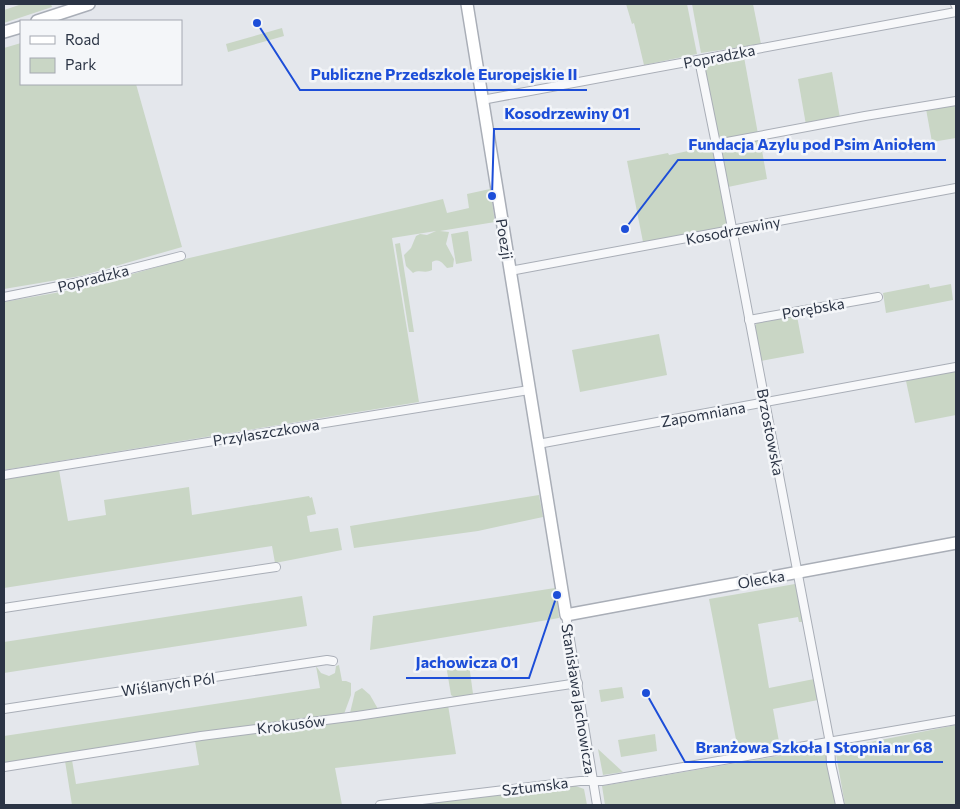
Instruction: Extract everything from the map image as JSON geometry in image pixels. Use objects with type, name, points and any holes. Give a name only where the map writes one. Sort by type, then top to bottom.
[{"type":"street","points":[[40,20],[89,4]]},
{"type":"street","name":"Poezji","points":[[467,4],[538,444]]},
{"type":"street","name":"Popradzka","points":[[482,100],[956,12]]},
{"type":"street","points":[[4,32],[20,27]]},
{"type":"street","name":"Brzostowska","points":[[699,60],[766,402],[840,805]]},
{"type":"street","points":[[716,144],[956,101]]},
{"type":"street","name":"Kosodrzewiny","points":[[510,271],[956,188]]},
{"type":"street","name":"Popradzka","points":[[4,297],[79,282],[181,256]]},
{"type":"street","name":"Porębska","points":[[749,320],[878,297]]},
{"type":"street","name":"Zapomniana","points":[[538,444],[956,367]]},
{"type":"street","name":"Przylaszczkowa","points":[[4,474],[529,390]]},
{"type":"street","name":"Stanisława Jachowicza","points":[[538,444],[578,683],[596,805]]},
{"type":"street","name":"Olecka","points":[[566,615],[956,543]]},
{"type":"street","points":[[4,608],[276,567]]},
{"type":"street","name":"Wiślanych Pól","points":[[4,709],[328,660],[333,661]]},
{"type":"street","name":"Krokusów","points":[[4,767],[201,736],[357,716],[578,683]]},
{"type":"street","name":"Sztumska","points":[[380,805],[580,781],[593,782],[956,720]]},
{"type":"green space","points":[[22,4],[51,4],[52,7],[4,23],[4,10]]},
{"type":"green space","points":[[626,4],[687,4],[697,54],[644,65],[634,23],[632,24]]},
{"type":"green space","points":[[692,4],[753,4],[761,44],[701,53]]},
{"type":"green space","points":[[282,28],[284,36],[228,52],[226,44]]},
{"type":"green space","points":[[20,43],[20,85],[136,85],[182,247],[81,276],[4,289],[4,48]]},
{"type":"green space","points":[[744,57],[758,134],[718,141],[704,64]]},
{"type":"green space","points":[[832,72],[840,118],[806,125],[798,79]]},
{"type":"green space","points":[[956,104],[956,138],[932,142],[926,109]]},
{"type":"green space","points":[[760,139],[767,179],[728,187],[720,148]]},
{"type":"green space","points":[[712,146],[729,228],[643,242],[627,161]]},
{"type":"green space","points":[[490,189],[495,222],[440,231],[449,232],[446,244],[454,259],[453,267],[447,268],[437,261],[432,262],[432,270],[413,273],[406,266],[404,255],[411,248],[416,236],[420,234],[427,235],[436,231],[392,238],[419,402],[4,470],[4,302],[83,288],[185,259],[443,199],[447,213],[469,208],[467,194]]},
{"type":"green space","points":[[468,231],[472,261],[456,264],[451,234]]},
{"type":"green space","points":[[400,243],[414,332],[409,332],[395,244]]},
{"type":"green space","points":[[929,284],[930,288],[951,284],[953,300],[886,313],[883,293]]},
{"type":"green space","points":[[797,316],[804,353],[761,361],[754,327],[757,323]]},
{"type":"green space","points":[[659,334],[667,375],[580,392],[572,350]]},
{"type":"green space","points":[[956,371],[956,415],[915,423],[906,381]]},
{"type":"green space","points":[[59,470],[68,521],[106,515],[104,500],[189,487],[192,515],[309,496],[310,498],[312,497],[316,514],[307,516],[310,532],[338,528],[342,550],[275,563],[272,546],[4,588],[4,479]]},
{"type":"green space","points":[[539,495],[543,517],[478,531],[354,548],[350,526]]},
{"type":"green space","points":[[795,584],[803,622],[799,622],[798,617],[758,624],[769,688],[814,679],[818,700],[773,709],[780,747],[739,755],[709,599]]},
{"type":"green space","points":[[555,588],[559,618],[370,650],[373,616]]},
{"type":"green space","points":[[302,596],[307,626],[4,673],[4,642]]},
{"type":"green space","points":[[469,664],[473,694],[455,698],[451,695],[447,671],[450,667]]},
{"type":"green space","points":[[339,665],[342,681],[351,683],[351,695],[344,714],[4,764],[4,736],[320,688],[316,666],[321,673],[329,676],[335,673],[336,666]]},
{"type":"green space","points":[[622,687],[624,698],[601,702],[599,690]]},
{"type":"green space","points":[[362,688],[370,695],[378,709],[350,713],[355,692]]},
{"type":"green space","points":[[448,705],[456,754],[335,768],[342,805],[72,805],[65,761],[72,760],[76,784],[199,765],[195,741]]},
{"type":"green space","points":[[956,725],[956,805],[845,805],[835,749]]},
{"type":"green space","points":[[655,734],[657,751],[621,757],[618,740]]},
{"type":"green space","points":[[825,748],[836,805],[605,805],[602,786]]},
{"type":"green space","points":[[598,749],[623,772],[603,775]]},
{"type":"green space","points":[[573,785],[584,789],[587,805],[415,805]]},
{"type":"place","name":"Publiczne Przedszkole Europejskie II","points":[[257,23]]},
{"type":"place","name":"Kosodrzewiny 01","points":[[492,196]]},
{"type":"place","name":"Fundacja Azylu pod Psim Aniołem","points":[[625,229]]},
{"type":"place","name":"Jachowicza 01","points":[[557,595]]},
{"type":"place","name":"Branżowa Szkoła I Stopnia nr 68","points":[[646,693]]}]
